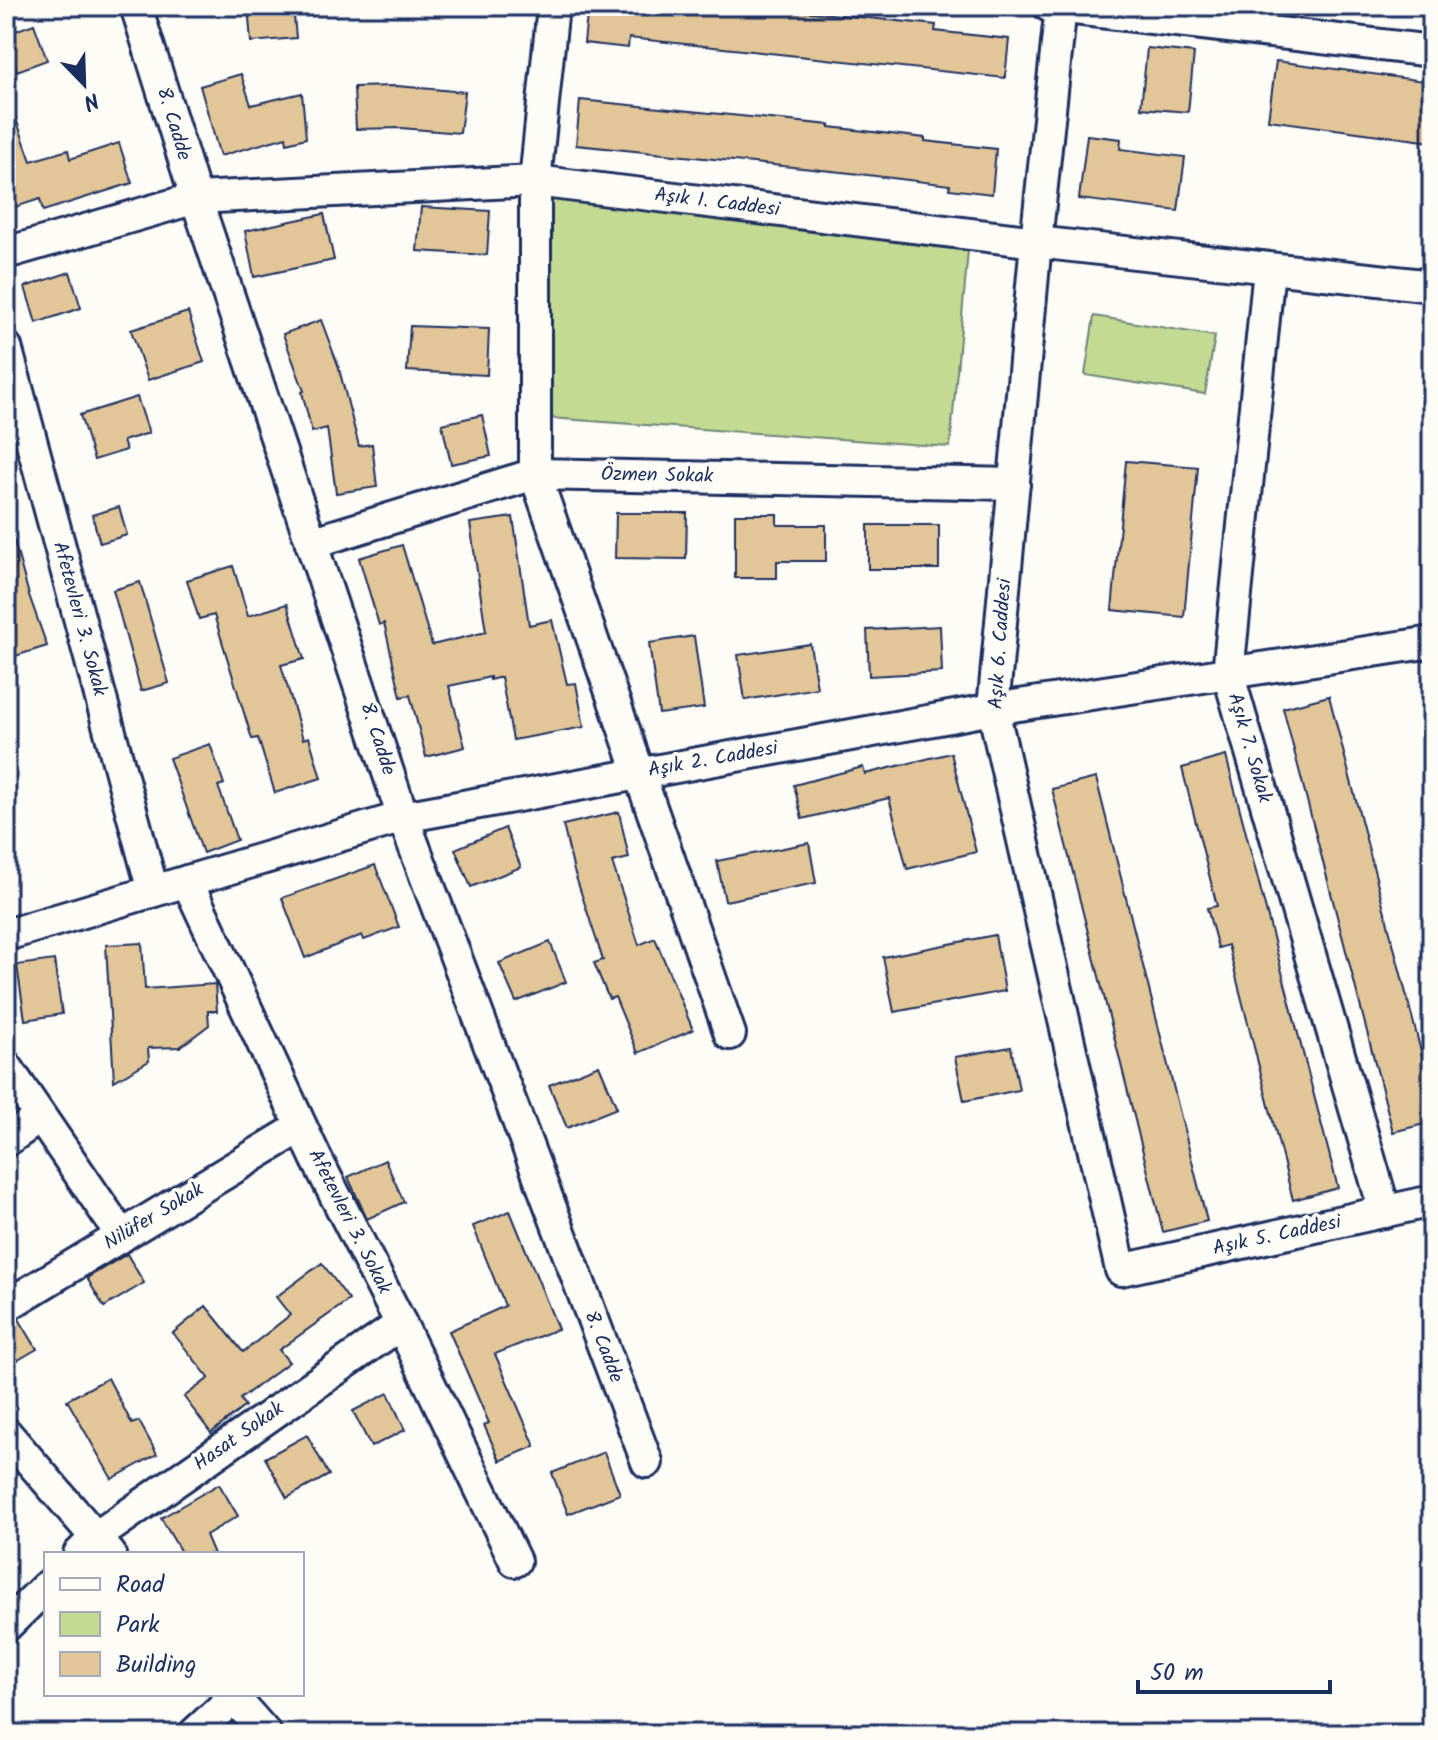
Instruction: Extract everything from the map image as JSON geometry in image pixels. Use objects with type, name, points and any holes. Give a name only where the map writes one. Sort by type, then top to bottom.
[{"type":"street","name":"8. Cadde","points":[[136,6],[196,198],[403,817],[647,1462]]},
{"type":"street","points":[[553,6],[535,181],[535,474],[730,1034]]},
{"type":"street","points":[[1057,6],[1432,51]]},
{"type":"street","name":"Aşık 6. Caddesi","points":[[1057,6],[993,709],[1121,1270]]},
{"type":"street","name":"Aşık 1. Caddesi","points":[[6,253],[196,198],[535,181],[1432,286]]},
{"type":"street","name":"Aşık 7. Sokak","points":[[1269,269],[1228,673],[1385,1212]]},
{"type":"street","name":"Afetevleri 3. Sokak","points":[[6,347],[153,891]]},
{"type":"street","name":"Özmen Sokak","points":[[311,543],[535,474],[1014,484]]},
{"type":"street","name":"Aşık 2. Caddesi","points":[[6,935],[403,817],[993,709],[1432,642]]},
{"type":"street","name":"Afetevleri 3. Sokak","points":[[187,881],[301,1127],[401,1324],[515,1561]]},
{"type":"street","points":[[6,1066],[122,1236]]},
{"type":"street","points":[[6,1141],[40,1117]]},
{"type":"street","name":"Nilüfer Sokak","points":[[6,1306],[301,1127]]},
{"type":"street","name":"Aşık 5. Caddesi","points":[[1121,1270],[1432,1201]]},
{"type":"street","name":"Hasat Sokak","points":[[95,1548],[401,1324]]},
{"type":"street","points":[[6,1433],[95,1548]]},
{"type":"street","points":[[6,1626],[44,1589]]},
{"type":"street","points":[[194,1734],[233,1696],[266,1734]]},
{"type":"green space","points":[[522,192],[968,251],[950,447],[536,417]]},
{"type":"green space","points":[[1094,316],[1215,336],[1205,394],[1085,375]]},
{"type":"building","points":[[248,6],[293,6],[296,38],[251,42]]},
{"type":"building","points":[[588,6],[753,6],[936,25],[935,31],[1009,39],[1005,78],[629,38],[628,48],[584,43]]},
{"type":"building","points":[[34,24],[47,60],[17,71],[6,34]]},
{"type":"building","points":[[1147,48],[1194,53],[1188,112],[1141,108]]},
{"type":"building","points":[[1276,61],[1432,82],[1432,142],[1268,120]]},
{"type":"building","points":[[241,74],[251,105],[302,93],[306,138],[287,143],[286,137],[220,156],[200,86]]},
{"type":"building","points":[[397,86],[465,92],[460,133],[401,128],[356,129],[354,87]]},
{"type":"building","points":[[9,99],[31,161],[68,150],[70,159],[119,143],[132,183],[43,211],[40,199],[6,210],[6,100]]},
{"type":"building","points":[[580,100],[830,125],[996,149],[992,194],[949,189],[950,185],[851,173],[576,145]]},
{"type":"building","points":[[1087,135],[1121,139],[1120,149],[1185,157],[1178,211],[1079,199]]},
{"type":"building","points":[[421,207],[490,211],[487,255],[417,251]]},
{"type":"building","points":[[324,214],[334,260],[254,277],[245,231]]},
{"type":"building","points":[[70,272],[81,308],[36,323],[25,287]]},
{"type":"building","points":[[188,312],[204,362],[148,380],[131,330]]},
{"type":"building","points":[[321,320],[338,365],[359,446],[372,444],[377,487],[336,493],[327,428],[312,432],[304,391],[283,334]]},
{"type":"building","points":[[410,326],[489,329],[487,375],[407,371]]},
{"type":"building","points":[[137,397],[149,433],[123,441],[126,450],[94,460],[80,415]]},
{"type":"building","points":[[482,415],[491,456],[451,464],[442,424]]},
{"type":"building","points":[[1126,461],[1198,467],[1184,617],[1112,610]]},
{"type":"building","points":[[119,507],[127,535],[100,543],[92,515]]},
{"type":"building","points":[[616,513],[687,513],[686,559],[615,558]]},
{"type":"building","points":[[735,514],[777,514],[777,525],[826,525],[826,561],[777,561],[777,578],[735,578]]},
{"type":"building","points":[[513,517],[529,625],[552,620],[567,684],[576,683],[584,727],[513,740],[501,677],[490,680],[490,677],[449,686],[465,747],[426,757],[410,695],[401,697],[384,623],[379,625],[359,558],[402,545],[432,645],[486,632],[470,523]]},
{"type":"building","points":[[868,525],[939,525],[939,569],[868,569]]},
{"type":"building","points":[[12,534],[47,646],[6,659],[6,535]]},
{"type":"building","points":[[233,566],[248,616],[287,604],[304,659],[281,665],[303,739],[309,737],[321,778],[275,793],[258,738],[252,739],[214,615],[199,619],[187,580]]},
{"type":"building","points":[[140,582],[169,683],[141,691],[113,590]]},
{"type":"building","points":[[940,626],[942,672],[869,676],[867,630]]},
{"type":"building","points":[[694,636],[704,708],[659,714],[649,643]]},
{"type":"building","points":[[810,644],[817,688],[745,700],[738,655]]},
{"type":"building","points":[[1329,696],[1432,1094],[1432,1122],[1393,1132],[1283,708]]},
{"type":"building","points":[[210,744],[224,784],[218,786],[237,840],[203,853],[169,758]]},
{"type":"building","points":[[951,753],[976,852],[907,869],[889,798],[802,819],[794,785],[863,767],[865,774]]},
{"type":"building","points":[[1226,756],[1338,1188],[1293,1200],[1228,945],[1218,948],[1207,908],[1217,906],[1182,768]]},
{"type":"building","points":[[1096,778],[1207,1221],[1163,1232],[1052,789]]},
{"type":"building","points":[[619,812],[629,858],[612,862],[639,945],[655,938],[693,1030],[638,1053],[615,997],[609,999],[594,963],[603,960],[574,871],[563,825]]},
{"type":"building","points":[[505,828],[521,867],[471,887],[455,849]]},
{"type":"building","points":[[809,843],[816,883],[725,901],[717,861]]},
{"type":"building","points":[[375,865],[399,927],[364,940],[362,935],[305,958],[282,898]]},
{"type":"building","points":[[995,935],[1005,991],[894,1012],[883,957]]},
{"type":"building","points":[[550,942],[566,982],[516,1002],[499,963]]},
{"type":"building","points":[[142,943],[145,989],[215,984],[217,1011],[208,1011],[209,1025],[180,1047],[148,1048],[149,1061],[114,1081],[106,945]]},
{"type":"building","points":[[54,960],[62,1014],[25,1020],[17,965]]},
{"type":"building","points":[[1011,1047],[1019,1090],[964,1101],[955,1057]]},
{"type":"building","points":[[599,1065],[617,1108],[567,1128],[549,1085]]},
{"type":"building","points":[[385,1160],[404,1202],[367,1219],[348,1177]]},
{"type":"building","points":[[510,1211],[558,1329],[495,1354],[535,1446],[500,1461],[484,1425],[489,1423],[449,1331],[505,1306],[473,1226]]},
{"type":"building","points":[[127,1254],[144,1283],[104,1307],[87,1278]]},
{"type":"building","points":[[322,1263],[349,1300],[279,1350],[289,1362],[240,1399],[245,1406],[211,1433],[184,1397],[209,1378],[173,1333],[206,1306],[243,1352],[290,1315],[276,1297]]},
{"type":"building","points":[[19,1319],[37,1349],[6,1367],[6,1326]]},
{"type":"building","points":[[108,1378],[132,1424],[139,1421],[157,1454],[112,1479],[67,1400]]},
{"type":"building","points":[[388,1393],[405,1430],[371,1447],[353,1411]]},
{"type":"building","points":[[307,1435],[329,1475],[287,1498],[265,1458]]},
{"type":"building","points":[[604,1452],[620,1494],[568,1514],[552,1473]]},
{"type":"building","points":[[219,1484],[238,1516],[206,1535],[213,1552],[181,1552],[161,1518]]}]
